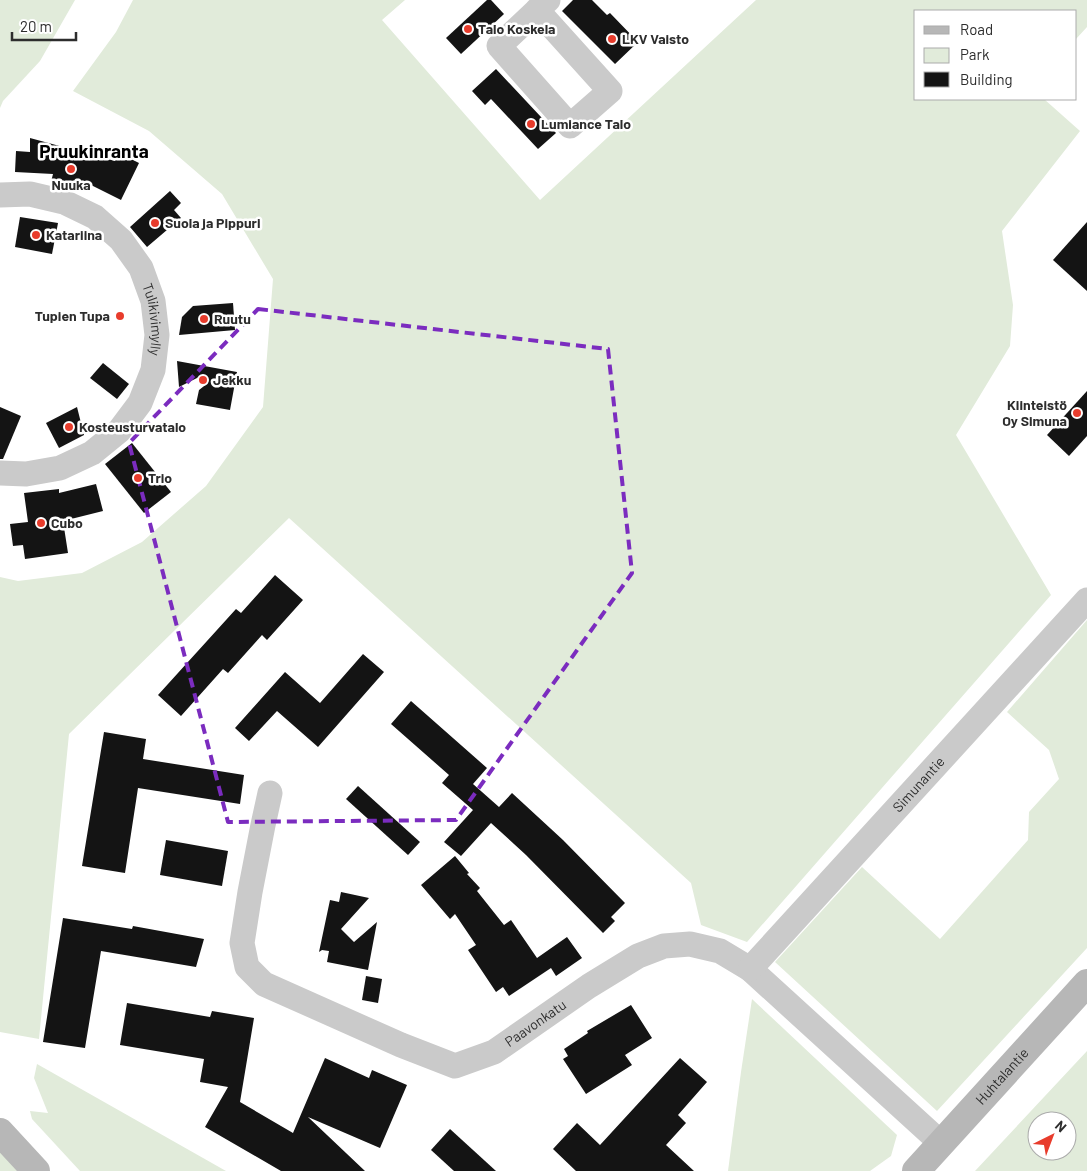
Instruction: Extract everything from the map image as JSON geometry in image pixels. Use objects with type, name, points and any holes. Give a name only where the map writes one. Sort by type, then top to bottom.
[{"type":"main road","name":"Huhtalantie","points":[[916,1171],[1087,983]]},
{"type":"main road","points":[[0,1132],[36,1171]]},
{"type":"street","points":[[543,5],[610,90],[570,126],[498,46],[543,5]]},
{"type":"street","name":"Tulikivimylly","points":[[0,195],[30,194],[64,202],[95,217],[121,240],[141,268],[153,300],[157,335],[153,370],[150,378],[140,403],[119,431],[92,453],[60,468],[26,474],[0,473]]},
{"type":"street","name":"Simunantie","points":[[750,969],[1087,600]]},
{"type":"street","name":"Paavonkatu","points":[[270,793],[242,943],[247,967],[264,984],[401,1045],[455,1066],[494,1052],[589,986],[638,956],[664,946],[690,944],[720,951],[750,969],[941,1143]]},
{"type":"highlighted area","points":[[258,309],[608,349],[632,573],[456,820],[228,822],[129,443]]},
{"type":"green space","points":[[0,0],[75,0],[40,61],[3,101],[0,108]]},
{"type":"green space","points":[[133,0],[405,0],[382,20],[540,200],[756,0],[1087,0],[1087,27],[1077,38],[1077,10],[914,10],[914,100],[1045,100],[1080,131],[1002,231],[1013,305],[1010,346],[956,435],[1051,595],[747,942],[701,925],[691,883],[289,518],[69,734],[39,1039],[0,1032],[0,577],[18,581],[82,573],[142,542],[206,486],[263,407],[273,279],[222,194],[149,131],[73,91],[116,32]]},
{"type":"green space","points":[[1087,620],[1087,948],[937,1111],[775,962],[862,867],[940,939],[1028,840],[1029,812],[1059,779],[1049,750],[1007,712]]},
{"type":"green space","points":[[752,999],[897,1135],[891,1156],[870,1171],[728,1171]]},
{"type":"green space","points":[[1087,1051],[1087,1171],[975,1171],[1027,1115],[1027,1161],[1077,1161],[1077,1111],[1031,1111]]},
{"type":"green space","points":[[37,1064],[226,1171],[80,1171],[32,1119],[30,1111],[48,1113],[34,1078]]},
{"type":"green space","points":[[0,1146],[20,1171],[0,1171]]},
{"type":"building","name":"Talo Koskela","points":[[487,0],[491,0],[504,14],[461,54],[446,38]]},
{"type":"building","points":[[573,0],[592,0],[607,15],[610,13],[638,42],[615,64],[562,11]]},
{"type":"building","points":[[496,69],[556,133],[538,149],[491,99],[485,105],[472,91]]},
{"type":"building","points":[[30,138],[115,161],[119,153],[139,163],[121,200],[85,182],[83,191],[51,182],[53,174],[15,172],[16,151],[30,152]]},
{"type":"building","name":"Suola ja Pippuri","points":[[170,191],[181,203],[174,210],[181,218],[147,247],[130,227]]},
{"type":"building","name":"Katariina","points":[[20,217],[58,223],[52,254],[15,247]]},
{"type":"building","points":[[1087,222],[1087,291],[1053,260]]},
{"type":"building","name":"Ruutu","points":[[233,303],[235,330],[179,335],[182,317],[193,306]]},
{"type":"building","name":"Jekku","points":[[177,361],[237,372],[230,410],[196,404],[199,390],[208,383],[203,375],[179,387]]},
{"type":"building","points":[[103,363],[129,384],[117,399],[90,378]]},
{"type":"building","name":"Kiinteistö Oy Simuna","points":[[1087,391],[1087,436],[1069,456],[1047,435]]},
{"type":"building","points":[[0,407],[21,416],[3,459],[0,459]]},
{"type":"building","name":"Kosteusturvatalo","points":[[77,407],[84,435],[59,448],[46,423]]},
{"type":"building","name":"Trio","points":[[132,443],[171,492],[144,513],[105,464]]},
{"type":"building","name":"Cubo","points":[[96,484],[103,511],[63,521],[68,553],[25,559],[23,545],[13,546],[10,524],[28,522],[24,493],[59,489],[59,493]]},
{"type":"building","points":[[275,575],[303,600],[267,640],[262,635],[228,673],[223,669],[181,716],[158,695],[236,609],[241,613]]},
{"type":"building","points":[[363,654],[384,672],[318,747],[277,711],[249,741],[235,728],[285,672],[320,703]]},
{"type":"building","points":[[411,701],[487,768],[473,784],[499,807],[512,793],[563,840],[625,903],[611,917],[615,921],[603,933],[526,855],[491,823],[461,856],[444,842],[473,810],[442,783],[449,775],[391,724]]},
{"type":"building","points":[[104,732],[146,739],[143,759],[244,775],[240,804],[138,788],[125,873],[82,866]]},
{"type":"building","points":[[358,786],[420,842],[408,855],[346,799]]},
{"type":"building","points":[[166,840],[228,851],[222,886],[160,875]]},
{"type":"building","points":[[455,856],[469,873],[467,874],[480,888],[477,891],[504,925],[511,920],[537,958],[567,937],[582,958],[556,976],[551,968],[509,996],[503,987],[496,992],[468,950],[476,945],[455,914],[450,919],[421,885]]},
{"type":"building","points":[[341,892],[369,898],[341,929],[354,942],[377,922],[368,970],[327,962],[329,951],[322,950],[319,952],[330,900],[339,902]]},
{"type":"building","points":[[63,918],[132,929],[133,926],[204,939],[196,967],[101,951],[85,1048],[43,1042]]},
{"type":"building","points":[[366,976],[382,979],[378,1003],[362,1000]]},
{"type":"building","points":[[127,1003],[210,1017],[212,1011],[254,1018],[240,1102],[293,1133],[325,1058],[369,1078],[372,1070],[407,1085],[380,1148],[308,1117],[365,1171],[281,1171],[205,1127],[228,1087],[200,1082],[204,1059],[120,1045]]},
{"type":"building","points":[[631,1005],[652,1038],[625,1055],[632,1065],[586,1094],[563,1059],[568,1056],[564,1049],[588,1033],[587,1031]]},
{"type":"building","points":[[680,1058],[707,1082],[678,1115],[686,1123],[666,1145],[694,1171],[576,1171],[553,1149],[577,1123],[600,1145]]},
{"type":"building","points":[[450,1129],[496,1171],[454,1171],[431,1150]]},
{"type":"place","name":"Talo Koskela","points":[[468,29]]},
{"type":"place","name":"LKV Vaisto","points":[[612,39]]},
{"type":"place","name":"Lumiance Talo","points":[[531,124]]},
{"type":"place","name":"Nuuka","points":[[71,169]]},
{"type":"place","name":"Suola ja Pippuri","points":[[155,223]]},
{"type":"place","name":"Katariina","points":[[36,235]]},
{"type":"place","name":"Tupien Tupa","points":[[120,316]]},
{"type":"place","name":"Ruutu","points":[[204,319]]},
{"type":"place","name":"Jekku","points":[[203,380]]},
{"type":"place","name":"Kiinteistö Oy Simuna","points":[[1077,413]]},
{"type":"place","name":"Kosteusturvatalo","points":[[69,427]]},
{"type":"place","name":"Trio","points":[[138,478]]},
{"type":"place","name":"Cubo","points":[[41,523]]},
{"type":"district","name":"Pruukinranta","points":[[94,151]]}]
